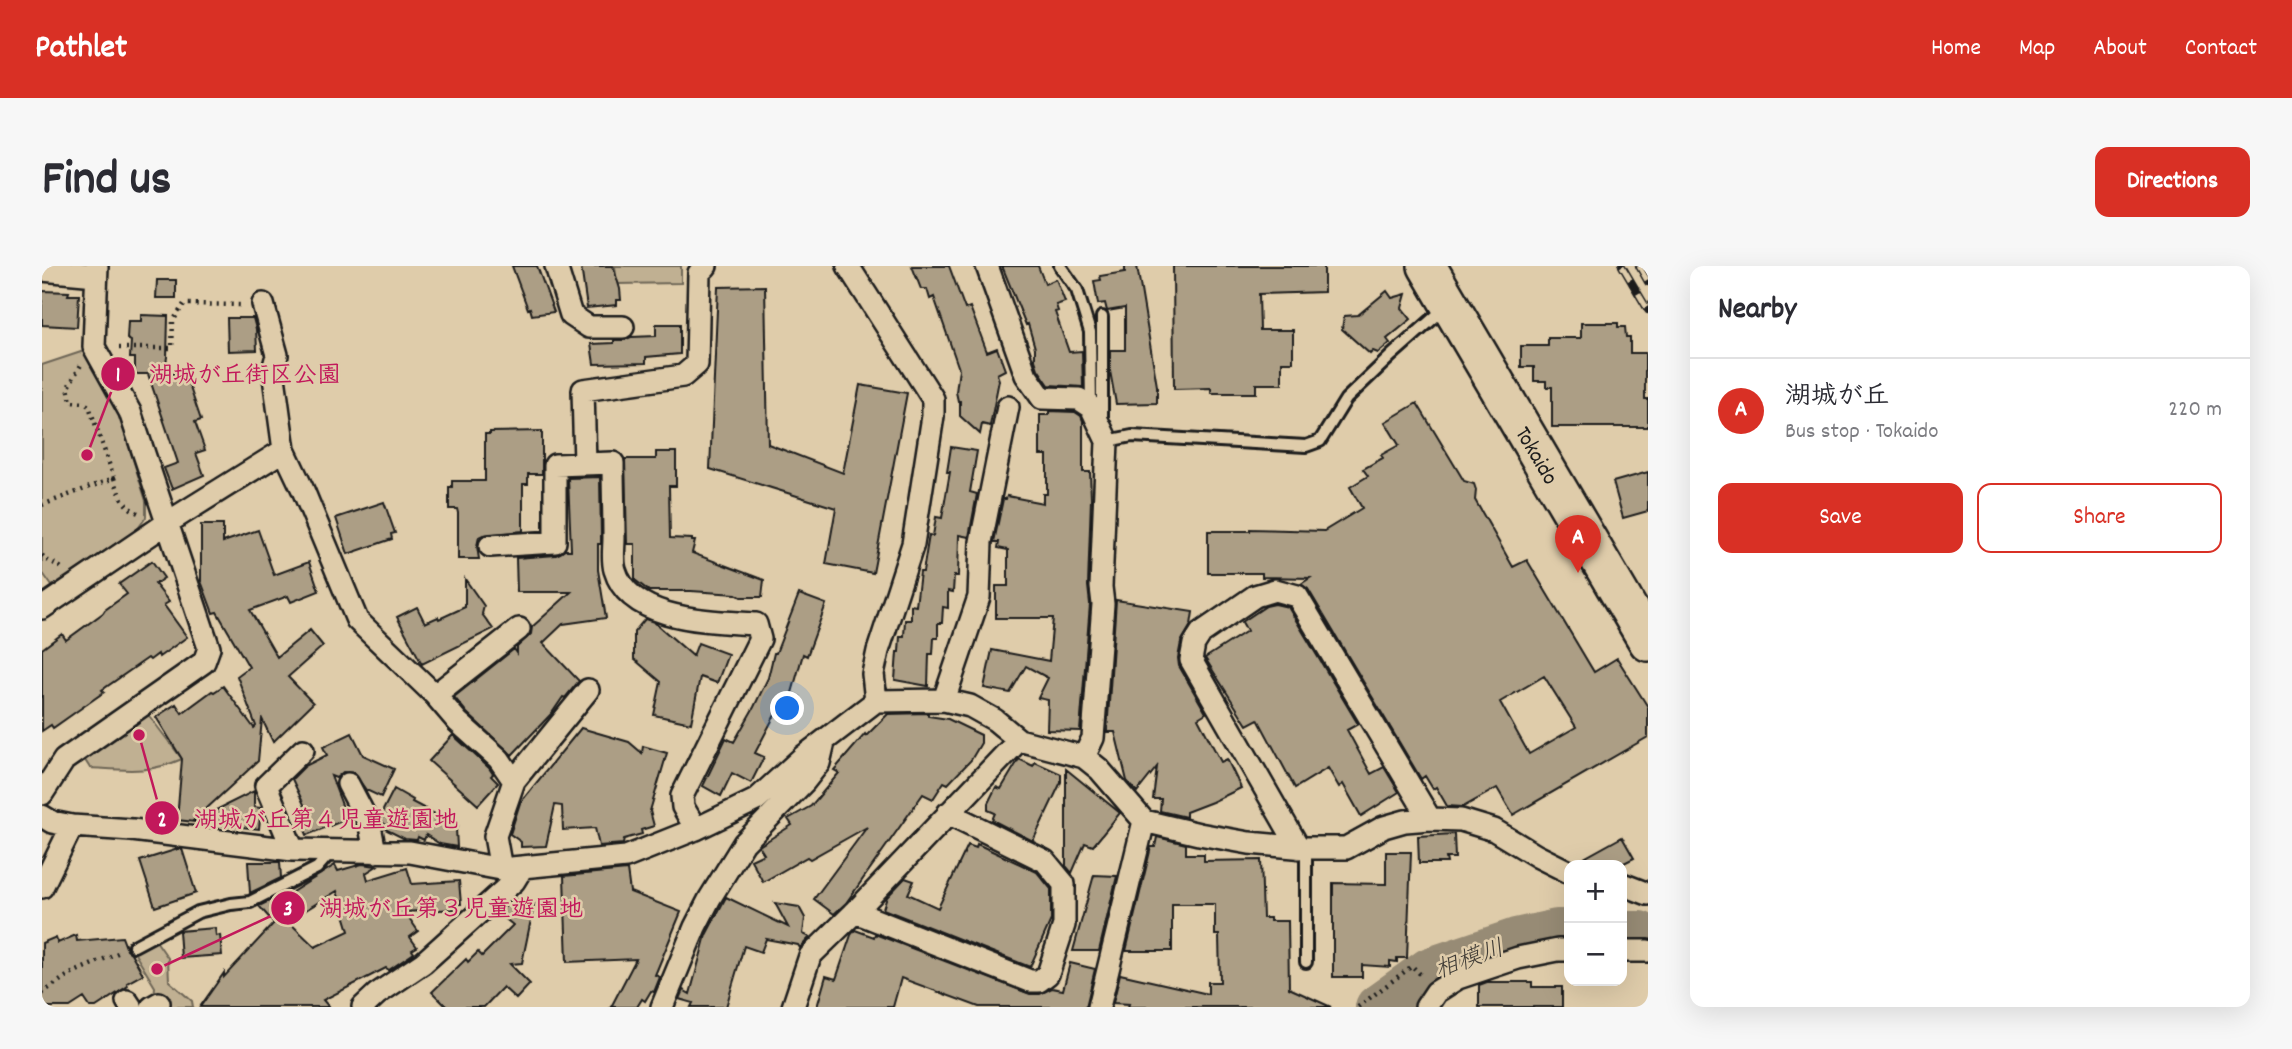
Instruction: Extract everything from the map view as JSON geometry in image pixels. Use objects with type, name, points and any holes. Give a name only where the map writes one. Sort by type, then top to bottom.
[{"type":"highway","name":"Tokaido","points":[[1427,266],[1648,642]]},
{"type":"street","points":[[556,266],[572,315],[589,327],[623,327]]},
{"type":"street","points":[[584,464],[583,390],[683,376],[697,364],[699,274],[706,266]]},
{"type":"street","points":[[848,266],[933,399],[933,416],[913,544],[877,651],[873,674],[876,701]]},
{"type":"street","points":[[987,266],[1026,375],[1042,398],[1079,399],[1091,407],[1104,434],[1103,604],[1093,738],[1084,757]]},
{"type":"street","points":[[42,270],[97,271],[94,347],[130,412],[209,648],[204,662],[64,760],[42,794]]},
{"type":"street","points":[[264,304],[277,355],[273,370],[284,450],[357,620],[435,695],[458,722],[499,759],[514,781]]},
{"type":"street","points":[[944,700],[979,597],[981,542],[1008,407]]},
{"type":"street","points":[[42,608],[167,523],[284,450]]},
{"type":"street","points":[[490,546],[555,542],[555,465],[613,463],[615,569],[624,589],[641,603],[666,613],[696,619],[756,624],[760,639],[682,796],[683,807],[696,828]]},
{"type":"street","points":[[1302,848],[1191,660],[1194,644],[1200,634],[1255,596],[1275,590],[1297,596],[1430,819]]},
{"type":"street","points":[[435,695],[519,629]]},
{"type":"street","points":[[501,869],[495,836],[514,781],[588,690]]},
{"type":"street","points":[[42,816],[52,822],[72,826],[132,830],[293,850],[410,852],[501,869],[626,857],[756,800],[804,756],[876,701],[944,700],[970,706],[995,720],[1019,740],[1084,757],[1099,769],[1144,821],[1211,837],[1302,848],[1346,848],[1384,827],[1405,821],[1461,820],[1494,830],[1564,870]]},
{"type":"street","points":[[793,1007],[810,956],[1019,740]]},
{"type":"street","points":[[662,1007],[710,898],[744,843],[819,763],[824,742]]},
{"type":"street","points":[[293,850],[266,786],[303,750]]},
{"type":"street","points":[[348,784],[370,826],[375,852]]},
{"type":"street","points":[[855,912],[1030,981],[1039,981],[1048,974],[1064,925],[1064,884],[1045,861],[948,813]]},
{"type":"street","points":[[1099,1007],[1144,821]]},
{"type":"street","points":[[42,887],[72,826]]},
{"type":"street","points":[[363,1007],[377,994],[423,963],[514,881],[522,868]]},
{"type":"street","points":[[1627,886],[1648,894]]},
{"type":"street","points":[[1426,1007],[1436,992],[1458,978],[1518,958],[1564,950]]},
{"type":"street","points":[[1627,951],[1648,951]]},
{"type":"lane","points":[[1060,266],[1077,290],[1090,332],[1091,407]]},
{"type":"lane","points":[[1102,317],[1104,434],[1306,446],[1320,441],[1346,399],[1450,304]]},
{"type":"lane","points":[[1302,848],[1306,962]]},
{"type":"lane","points":[[134,946],[198,912],[250,902],[317,868],[332,851]]},
{"type":"path","points":[[167,523],[130,510],[121,498],[89,406],[84,402],[71,402],[68,387],[94,347],[172,348],[173,321],[184,304],[264,304]]},
{"type":"path","points":[[42,505],[114,478]]},
{"type":"path","points":[[42,993],[70,974],[134,946]]},
{"type":"path","points":[[1358,1007],[1414,967]]},
{"type":"shaded area","points":[[615,266],[681,266],[681,283],[617,284]]},
{"type":"shaded area","points":[[84,351],[117,408],[146,501],[146,517],[137,530],[52,586],[42,572],[42,365]]},
{"type":"shaded area","points":[[147,713],[182,759],[147,769],[90,768],[83,757]]},
{"type":"shaded area","points":[[154,938],[168,958],[169,981],[192,1001],[193,1007],[161,1007],[154,996],[155,987],[132,949]]},
{"type":"building","points":[[512,266],[537,266],[554,312],[532,315]]},
{"type":"building","points":[[581,266],[613,266],[620,289],[621,300],[617,300],[617,305],[587,308]]},
{"type":"building","points":[[912,266],[949,266],[965,309],[970,307],[987,352],[997,348],[1005,370],[997,374],[999,380],[990,426],[982,424],[980,434],[960,416],[960,401],[956,392],[959,369],[934,297],[930,299],[927,289],[921,289]]},
{"type":"building","points":[[1002,266],[1038,266],[1045,284],[1056,279],[1065,302],[1056,305],[1058,311],[1055,312],[1069,352],[1082,351],[1083,387],[1049,385],[1038,369],[1028,324],[1026,325]]},
{"type":"building","points":[[1125,266],[1137,266],[1157,386],[1157,403],[1116,404],[1110,371],[1110,350],[1125,350],[1125,308],[1107,311],[1105,303],[1098,304],[1094,281],[1101,280],[1100,276],[1125,272]]},
{"type":"building","points":[[1173,266],[1324,266],[1324,292],[1259,294],[1260,330],[1293,330],[1293,362],[1282,362],[1282,384],[1256,384],[1256,393],[1211,393],[1211,388],[1174,389]]},
{"type":"building","points":[[157,280],[176,280],[176,298],[156,298]]},
{"type":"building","points":[[765,286],[768,444],[843,473],[860,385],[907,393],[873,573],[826,564],[836,508],[710,469],[718,287]]},
{"type":"building","points":[[42,291],[79,295],[77,327],[42,325]]},
{"type":"building","points":[[1387,291],[1392,298],[1406,294],[1402,308],[1411,319],[1387,339],[1390,343],[1378,353],[1373,351],[1370,354],[1342,329],[1344,316],[1358,315]]},
{"type":"building","points":[[141,315],[168,316],[164,377],[184,370],[201,420],[195,422],[205,450],[196,453],[204,475],[172,489],[164,468],[178,463],[148,374],[135,374],[135,358],[130,358],[128,321],[141,321]]},
{"type":"building","points":[[227,318],[253,318],[257,350],[228,351]]},
{"type":"building","points":[[1581,323],[1618,323],[1618,327],[1625,327],[1626,337],[1630,337],[1630,353],[1645,353],[1648,427],[1552,427],[1552,387],[1546,387],[1546,381],[1534,381],[1534,367],[1521,367],[1521,346],[1548,346],[1548,338],[1581,338]]},
{"type":"building","points":[[656,324],[680,324],[680,354],[646,357],[646,363],[594,364],[591,344],[656,336]]},
{"type":"building","points":[[1417,403],[1464,481],[1474,484],[1475,500],[1513,567],[1527,560],[1594,672],[1617,658],[1648,707],[1648,737],[1513,815],[1497,788],[1463,807],[1447,806],[1436,787],[1433,789],[1425,776],[1421,779],[1308,589],[1301,584],[1310,578],[1262,577],[1262,573],[1208,573],[1208,531],[1324,531],[1362,508],[1350,487],[1368,476],[1363,469],[1399,445],[1385,422]],"holes":[[[1544,676],[1576,727],[1529,754],[1500,702]]]},
{"type":"building","points":[[1049,411],[1075,412],[1081,416],[1083,472],[1090,472],[1090,604],[1080,731],[1047,730],[1048,700],[1038,698],[1048,678],[1026,666],[1010,693],[984,688],[992,650],[1049,661],[1053,618],[996,618],[996,586],[1008,586],[1008,550],[998,548],[999,542],[994,542],[1003,499],[1007,496],[1043,503],[1043,494],[1047,494],[1047,455],[1040,455],[1040,415],[1049,415]]},
{"type":"building","points":[[542,431],[542,474],[528,474],[528,484],[523,484],[523,531],[483,535],[479,537],[477,546],[479,559],[458,559],[458,513],[457,509],[449,509],[449,487],[452,487],[452,481],[485,481],[485,434]]},
{"type":"building","points":[[951,447],[977,451],[970,492],[977,494],[969,537],[959,535],[958,576],[954,576],[953,592],[948,591],[948,608],[943,607],[942,623],[938,623],[938,638],[934,638],[933,654],[929,654],[928,686],[895,680],[897,652],[900,636],[904,636],[905,620],[911,620],[911,605],[916,606],[920,572],[923,572],[929,535],[933,536],[936,517],[942,518],[950,472],[947,472]]},
{"type":"building","points":[[656,452],[676,452],[676,486],[669,486],[670,538],[692,539],[695,541],[692,553],[764,580],[762,597],[691,591],[649,591],[635,580],[635,544],[627,544],[625,459],[656,459]]},
{"type":"building","points":[[1648,472],[1648,511],[1623,518],[1613,482]]},
{"type":"building","points":[[600,477],[601,544],[598,544],[598,570],[606,618],[563,624],[543,643],[579,681],[512,755],[467,713],[454,697],[514,649],[517,653],[517,647],[531,634],[532,627],[571,592],[517,592],[516,558],[556,555],[571,550],[568,478]]},
{"type":"building","points":[[384,502],[395,533],[391,534],[392,539],[348,554],[336,518]]},
{"type":"building","points":[[201,525],[223,525],[223,542],[258,530],[274,575],[309,562],[319,591],[291,602],[288,596],[250,610],[277,657],[310,630],[323,646],[288,677],[313,703],[273,742],[262,719],[258,761],[192,822],[177,820],[182,759],[156,717],[176,704],[182,713],[223,686],[254,728],[256,726],[237,676],[249,667],[217,612],[213,613],[201,581]]},
{"type":"building","points":[[152,561],[164,578],[155,584],[169,602],[164,605],[187,637],[159,657],[158,654],[150,660],[148,658],[53,728],[51,725],[42,731],[42,649],[62,634],[66,640],[127,594],[119,584]]},
{"type":"building","points":[[465,579],[484,606],[482,614],[493,629],[422,664],[397,617],[417,607],[425,623],[465,607]]},
{"type":"building","points":[[799,594],[826,604],[807,656],[803,654],[792,693],[800,697],[790,717],[777,711],[755,753],[764,757],[751,783],[732,773],[721,796],[703,786],[726,738],[734,742],[754,707],[768,678],[774,653]]},
{"type":"building","points":[[1116,600],[1193,612],[1191,625],[1181,642],[1179,666],[1206,713],[1198,718],[1221,762],[1227,759],[1241,788],[1186,812],[1186,817],[1160,811],[1161,799],[1153,799],[1157,767],[1137,792],[1127,781],[1115,732],[1107,732]]},
{"type":"building","points":[[1275,604],[1288,607],[1358,724],[1347,730],[1371,774],[1384,767],[1399,792],[1361,816],[1343,784],[1339,787],[1328,768],[1295,788],[1258,719],[1247,725],[1205,658],[1247,631],[1242,622],[1266,606]]},
{"type":"building","points":[[645,619],[654,622],[693,656],[698,643],[728,654],[717,683],[700,677],[691,723],[654,715],[661,682],[634,659],[634,632]]},
{"type":"building","points":[[928,713],[928,716],[948,719],[981,735],[981,743],[971,760],[948,784],[944,782],[933,799],[923,794],[846,903],[834,914],[814,899],[867,827],[763,882],[751,860],[764,854],[759,846],[792,825],[788,819],[811,806],[839,773],[834,770],[865,734],[866,736],[888,714]]},
{"type":"building","points":[[581,728],[629,742],[642,753],[643,746],[667,753],[650,811],[654,826],[641,830],[642,834],[624,839],[623,844],[599,846],[595,828],[563,830],[562,806],[555,805],[546,846],[521,847],[521,842],[510,834],[520,803]]},
{"type":"building","points":[[352,733],[363,755],[394,769],[381,797],[366,790],[354,773],[343,772],[336,778],[331,776],[345,813],[344,817],[350,818],[307,835],[298,812],[308,813],[292,779],[305,766],[327,755],[323,747]]},
{"type":"building","points":[[453,735],[489,768],[493,774],[491,776],[498,783],[478,805],[429,761]]},
{"type":"building","points":[[1019,759],[1033,766],[1035,762],[1061,774],[1061,782],[1033,841],[992,820],[995,813],[988,810],[988,803],[996,787],[1001,789]]},
{"type":"building","points":[[1066,769],[1120,813],[1093,846],[1085,843],[1072,873],[1066,866]]},
{"type":"building","points":[[394,789],[413,800],[412,802],[458,826],[457,847],[440,844],[426,835],[424,840],[418,837],[417,840],[405,839],[385,829],[386,825],[380,816]]},
{"type":"building","points":[[254,791],[254,807],[261,808],[259,829],[193,822]]},
{"type":"building","points":[[1454,834],[1455,858],[1446,858],[1447,863],[1419,863],[1418,836]]},
{"type":"building","points":[[1157,837],[1186,844],[1186,854],[1204,854],[1204,861],[1261,860],[1263,918],[1270,918],[1270,921],[1288,921],[1289,988],[1331,1007],[1128,1007],[1129,1004],[1113,1003],[1120,974],[1208,994],[1208,982],[1220,982],[1215,904],[1172,904],[1172,951],[1126,951],[1151,847],[1155,847]]},
{"type":"building","points":[[1622,837],[1634,858],[1627,862],[1581,860]]},
{"type":"building","points":[[977,844],[1037,872],[1051,889],[1051,920],[1030,967],[883,909],[887,897],[905,878],[914,881],[908,894],[938,908],[968,845],[976,848]]},
{"type":"building","points":[[182,849],[196,893],[155,907],[140,861]]},
{"type":"building","points":[[1386,852],[1411,852],[1407,958],[1397,958],[1397,962],[1390,961],[1390,967],[1362,965],[1362,977],[1333,977],[1333,883],[1386,884]]},
{"type":"building","points":[[248,862],[280,862],[281,878],[250,893]]},
{"type":"building","points":[[362,864],[377,866],[366,873],[368,880],[407,868],[412,884],[459,881],[461,904],[456,904],[456,909],[405,912],[418,931],[410,937],[417,947],[412,950],[414,953],[389,970],[386,968],[323,1000],[329,1007],[200,1007],[224,973],[224,977],[274,923],[259,906],[281,895],[281,899],[335,865],[338,871]],"holes":[[[337,891],[349,931],[315,947],[288,921]]]},
{"type":"building","points":[[627,870],[630,892],[681,912],[655,975],[660,977],[654,992],[651,991],[637,1007],[611,1007],[636,959],[567,962],[564,876]]},
{"type":"building","points":[[1094,875],[1117,876],[1099,951],[1073,951]]},
{"type":"building","points":[[726,897],[788,927],[775,903],[799,907],[805,918],[803,934],[810,937],[800,948],[798,945],[766,939],[761,952],[744,946],[726,1007],[691,1007],[693,1003],[679,999],[683,990],[690,994],[706,935]]},
{"type":"building","points":[[514,898],[529,910],[534,905],[522,963],[510,964],[530,984],[516,999],[503,987],[484,1007],[447,1007],[432,992],[466,959],[468,962],[478,952],[482,956],[513,925],[498,913]]},
{"type":"building","points":[[215,928],[216,936],[220,935],[222,955],[181,958],[179,931]]},
{"type":"building","points":[[855,930],[874,937],[875,934],[1030,994],[1040,994],[1052,988],[1063,990],[1070,963],[1095,969],[1086,1007],[979,1007],[901,978],[893,1007],[817,1007],[826,976],[836,979]]},
{"type":"building","points":[[76,935],[77,941],[122,937],[143,974],[96,1007],[90,1007],[84,998],[70,1007],[42,1007],[42,943],[56,937],[58,943]]},
{"type":"building","points":[[1487,982],[1532,982],[1532,987],[1562,987],[1562,1007],[1479,1007],[1479,985]]},
{"type":"waterway","name":"相模川","points":[[1377,1007],[1430,969],[1516,940],[1564,931]]},
{"type":"waterway","name":"相模川","points":[[1627,933],[1640,933]]},
{"type":"railway","points":[[1622,266],[1648,310]]},
{"type":"railway","points":[[1639,266],[1648,282]]},
{"type":"place","name":"湖城が丘街区公園","points":[[87,455]]},
{"type":"place","name":"湖城が丘","points":[[1578,573]]},
{"type":"place","name":"湖城が丘第４児童遊園地","points":[[139,735]]},
{"type":"place","name":"湖城が丘第３児童遊園地","points":[[157,969]]}]
